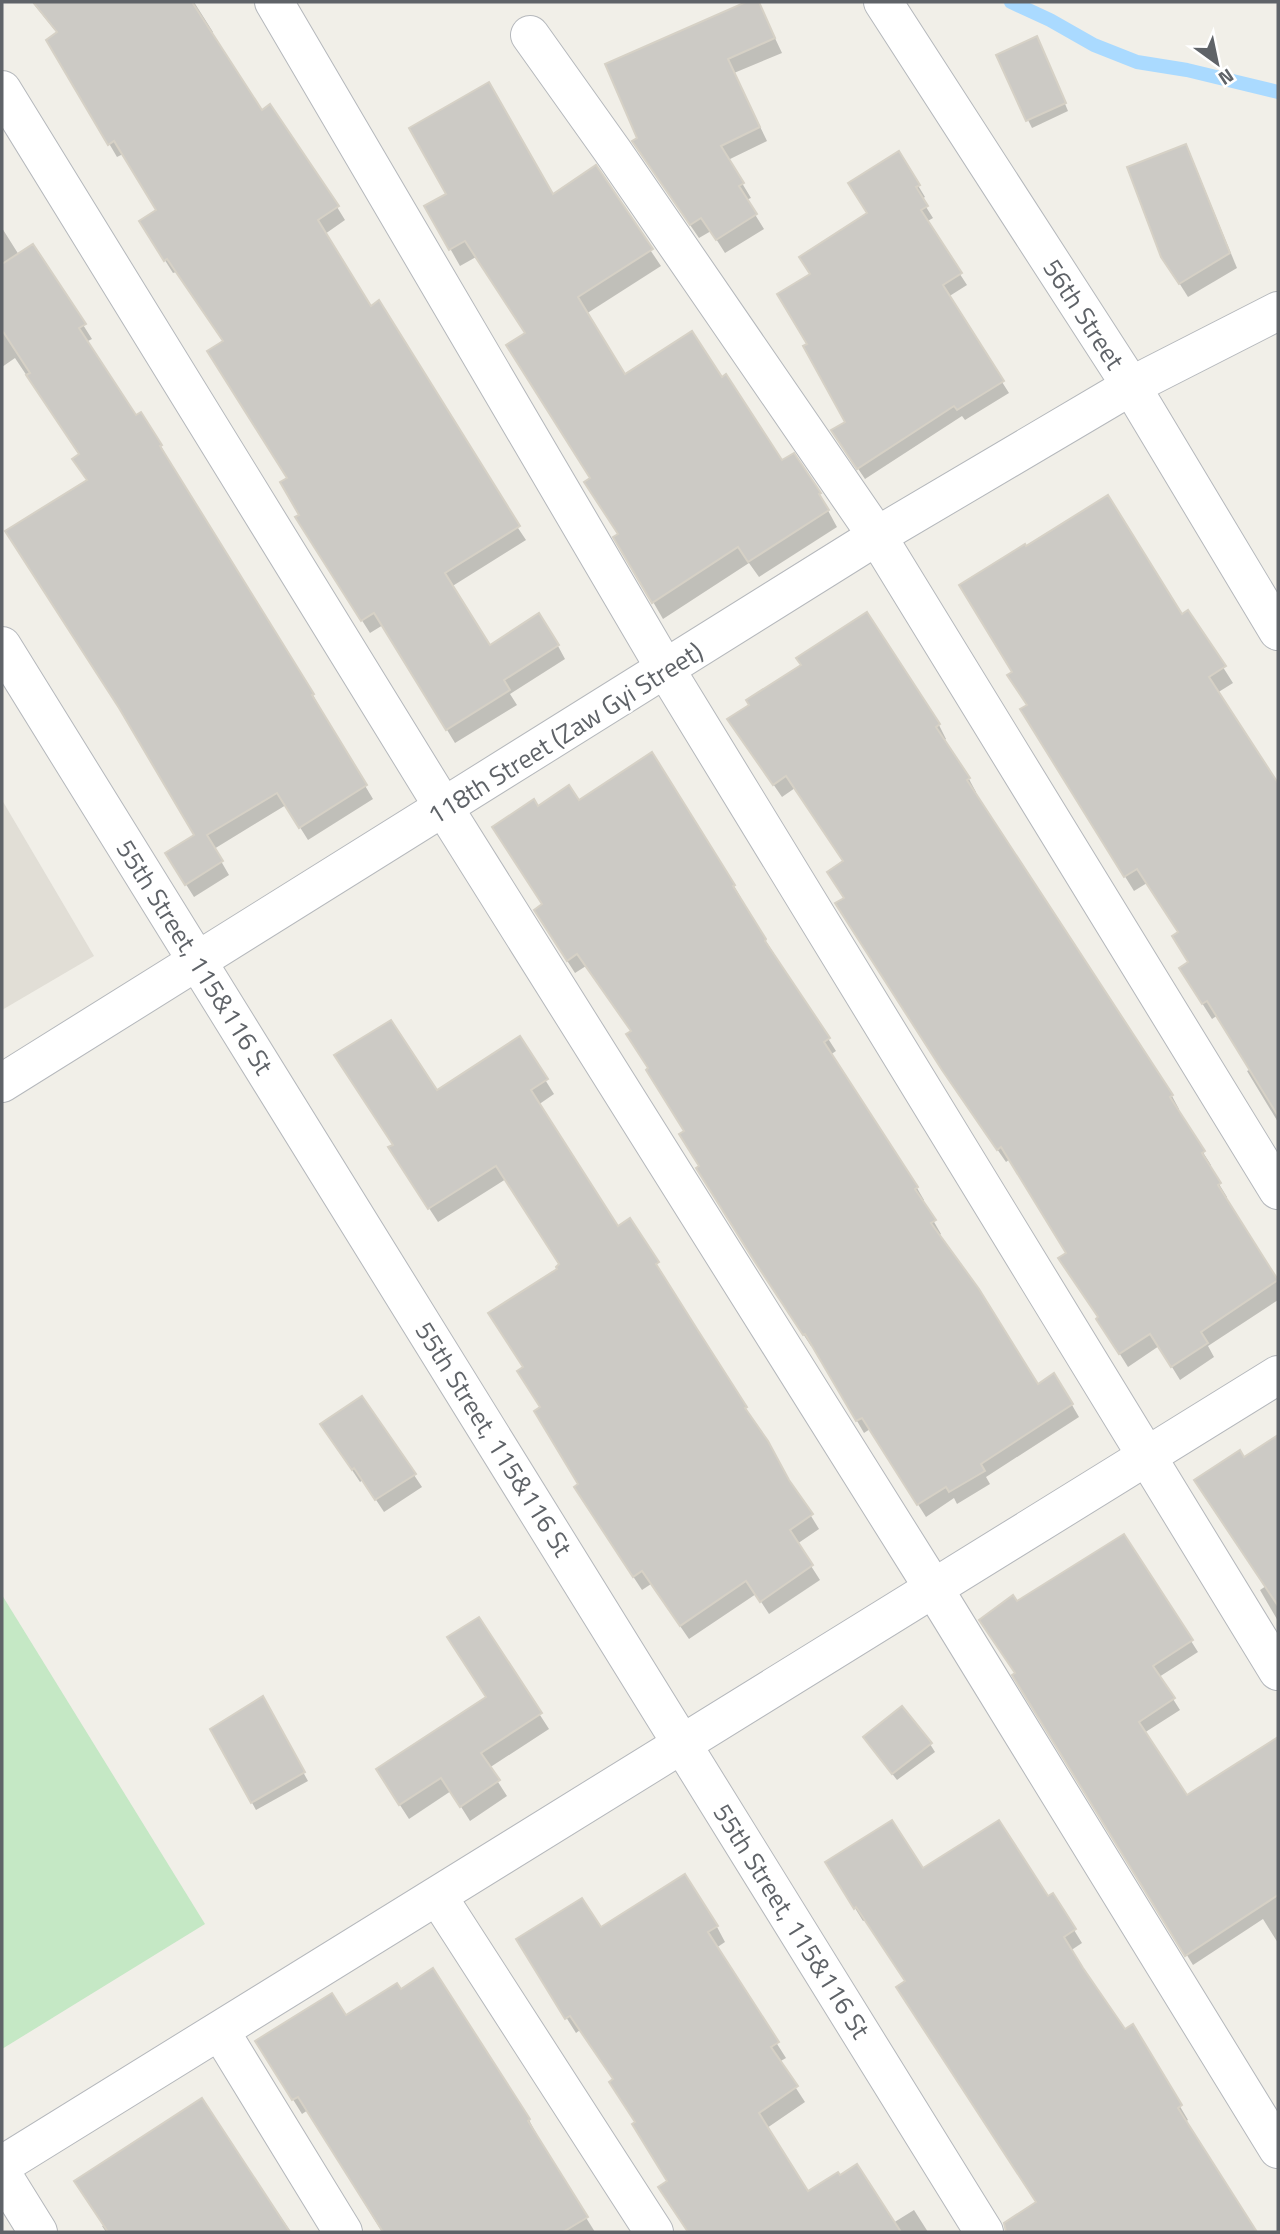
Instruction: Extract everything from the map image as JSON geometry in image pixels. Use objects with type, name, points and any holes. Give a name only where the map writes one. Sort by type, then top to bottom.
[{"type":"street","points":[[274,2],[666,670],[1278,1671]]},
{"type":"street","name":"56th Street","points":[[883,2],[1130,386],[1278,631]]},
{"type":"street","points":[[530,35],[622,164],[877,536],[1278,1190]]},
{"type":"street","points":[[2,90],[444,808],[934,1588],[1278,2149]]},
{"type":"street","name":"118th Street (Zaw Gyi Street)","points":[[2,1083],[877,536],[1130,386],[1278,311]]},
{"type":"street","name":"55th Street, 115&116 St","points":[[2,646],[984,2232]]},
{"type":"street","points":[[2,2165],[1278,1375]]},
{"type":"street","points":[[438,1897],[654,2232]]},
{"type":"street","points":[[220,2031],[342,2232]]},
{"type":"street","points":[[2,2174],[38,2232]]},
{"type":"shaded area","points":[[2,800],[94,956],[2,1010]]},
{"type":"green space","points":[[2,1595],[205,1924],[2,2049]]},
{"type":"building","points":[[33,2],[192,2],[262,110],[270,104],[339,206],[318,220],[371,306],[379,300],[520,526],[445,573],[490,645],[539,613],[559,645],[504,680],[510,690],[446,730],[374,613],[361,621],[295,517],[299,515],[280,482],[287,478],[207,351],[223,341],[167,259],[164,261],[139,221],[156,210],[114,141],[108,145],[46,40],[57,32]]},
{"type":"building","points":[[746,2],[759,2],[775,38],[728,59],[760,127],[721,146],[744,183],[739,186],[757,214],[716,240],[701,218],[690,225],[632,141],[637,138],[605,64]]},
{"type":"building","points":[[1037,36],[1066,103],[1026,121],[996,55]]},
{"type":"building","points":[[489,82],[553,194],[596,165],[653,249],[578,297],[625,374],[692,331],[722,377],[726,374],[782,460],[794,453],[829,510],[748,562],[738,547],[652,603],[613,537],[618,534],[584,482],[590,478],[506,345],[525,333],[465,241],[449,250],[424,206],[446,194],[409,128]]},
{"type":"building","points":[[1186,144],[1230,253],[1179,284],[1161,257],[1127,167]]},
{"type":"building","points":[[899,151],[920,185],[916,187],[928,206],[921,210],[962,273],[943,285],[1004,381],[957,410],[954,406],[857,469],[831,430],[845,422],[803,346],[807,344],[777,294],[810,274],[799,257],[867,213],[848,183]]},
{"type":"building","points":[[33,244],[86,324],[79,328],[136,415],[141,412],[162,445],[160,446],[314,694],[312,695],[367,785],[299,828],[277,793],[207,835],[223,861],[185,885],[165,853],[194,835],[119,708],[5,531],[87,480],[72,459],[79,454],[26,375],[30,373],[2,330],[2,264]]},
{"type":"building","points":[[1108,495],[1182,614],[1188,610],[1226,666],[1209,677],[1278,783],[1278,1116],[1207,1001],[1202,1004],[1179,968],[1188,962],[1172,936],[1178,932],[1137,869],[1124,877],[1020,709],[1027,705],[1007,675],[1012,672],[959,585]]},
{"type":"building","points":[[867,612],[940,724],[936,727],[970,778],[967,780],[1173,1095],[1170,1097],[1205,1151],[1202,1153],[1221,1183],[1218,1185],[1278,1280],[1201,1332],[1208,1343],[1171,1367],[1150,1334],[1119,1354],[1096,1319],[1098,1317],[1058,1258],[1066,1253],[1001,1147],[997,1150],[942,1070],[835,903],[844,898],[827,872],[843,861],[786,776],[773,785],[727,719],[749,705],[746,700],[801,665],[796,658]]},
{"type":"building","points":[[652,752],[735,885],[733,886],[765,941],[830,1038],[824,1042],[918,1187],[915,1189],[936,1220],[931,1223],[979,1289],[1038,1384],[1054,1373],[1073,1404],[981,1464],[985,1471],[949,1492],[946,1487],[917,1505],[862,1418],[856,1421],[805,1334],[803,1335],[753,1259],[696,1168],[699,1166],[679,1134],[684,1131],[626,1034],[631,1031],[577,954],[567,961],[534,910],[542,904],[492,827],[534,799],[538,806],[569,785],[579,800]]},
{"type":"building","points":[[391,1020],[437,1090],[520,1036],[548,1079],[531,1090],[618,1226],[630,1218],[659,1262],[656,1264],[747,1407],[745,1408],[768,1441],[789,1480],[813,1514],[790,1530],[813,1565],[760,1602],[746,1581],[680,1626],[642,1571],[633,1577],[574,1487],[578,1484],[534,1411],[540,1407],[517,1371],[523,1367],[488,1313],[557,1269],[559,1264],[496,1166],[428,1209],[388,1147],[393,1145],[334,1055]]},
{"type":"building","points":[[362,1396],[416,1474],[375,1500],[320,1424]]},
{"type":"building","points":[[1278,1435],[1278,1606],[1194,1480],[1240,1450],[1244,1457]]},
{"type":"building","points":[[1124,1534],[1193,1640],[1153,1666],[1175,1698],[1139,1722],[1187,1795],[1278,1737],[1278,1895],[1185,1956],[1012,1675],[1015,1673],[979,1620],[1013,1595],[1017,1601]]},
{"type":"building","points":[[479,1617],[542,1713],[481,1753],[500,1780],[460,1807],[441,1778],[399,1805],[376,1769],[486,1697],[447,1637]]},
{"type":"building","points":[[263,1696],[305,1772],[251,1803],[210,1729]]},
{"type":"building","points":[[902,1706],[932,1743],[892,1774],[863,1737]]},
{"type":"building","points":[[892,1820],[923,1868],[999,1820],[1048,1896],[1053,1893],[1076,1929],[1064,1937],[1125,2029],[1133,2024],[1182,2105],[1178,2108],[1257,2232],[1006,2232],[1004,2223],[1036,2202],[896,1987],[905,1981],[856,1907],[854,1909],[825,1862]]},
{"type":"building","points":[[685,1874],[718,1926],[708,1932],[779,2042],[771,2047],[798,2086],[759,2113],[808,2191],[838,2172],[840,2175],[857,2164],[901,2232],[688,2232],[658,2187],[667,2181],[632,2124],[635,2122],[609,2082],[613,2079],[570,2016],[565,2019],[516,1939],[582,1898],[601,1927]]},
{"type":"building","points":[[433,1968],[530,2119],[528,2121],[588,2217],[563,2232],[383,2232],[298,2097],[292,2100],[255,2041],[332,1993],[346,2015],[397,1983],[401,1989]]},
{"type":"building","points":[[202,2098],[290,2232],[108,2232],[74,2181]]},
{"type":"waterway","points":[[1011,2],[1094,45],[1137,62],[1187,70],[1278,92]]}]
